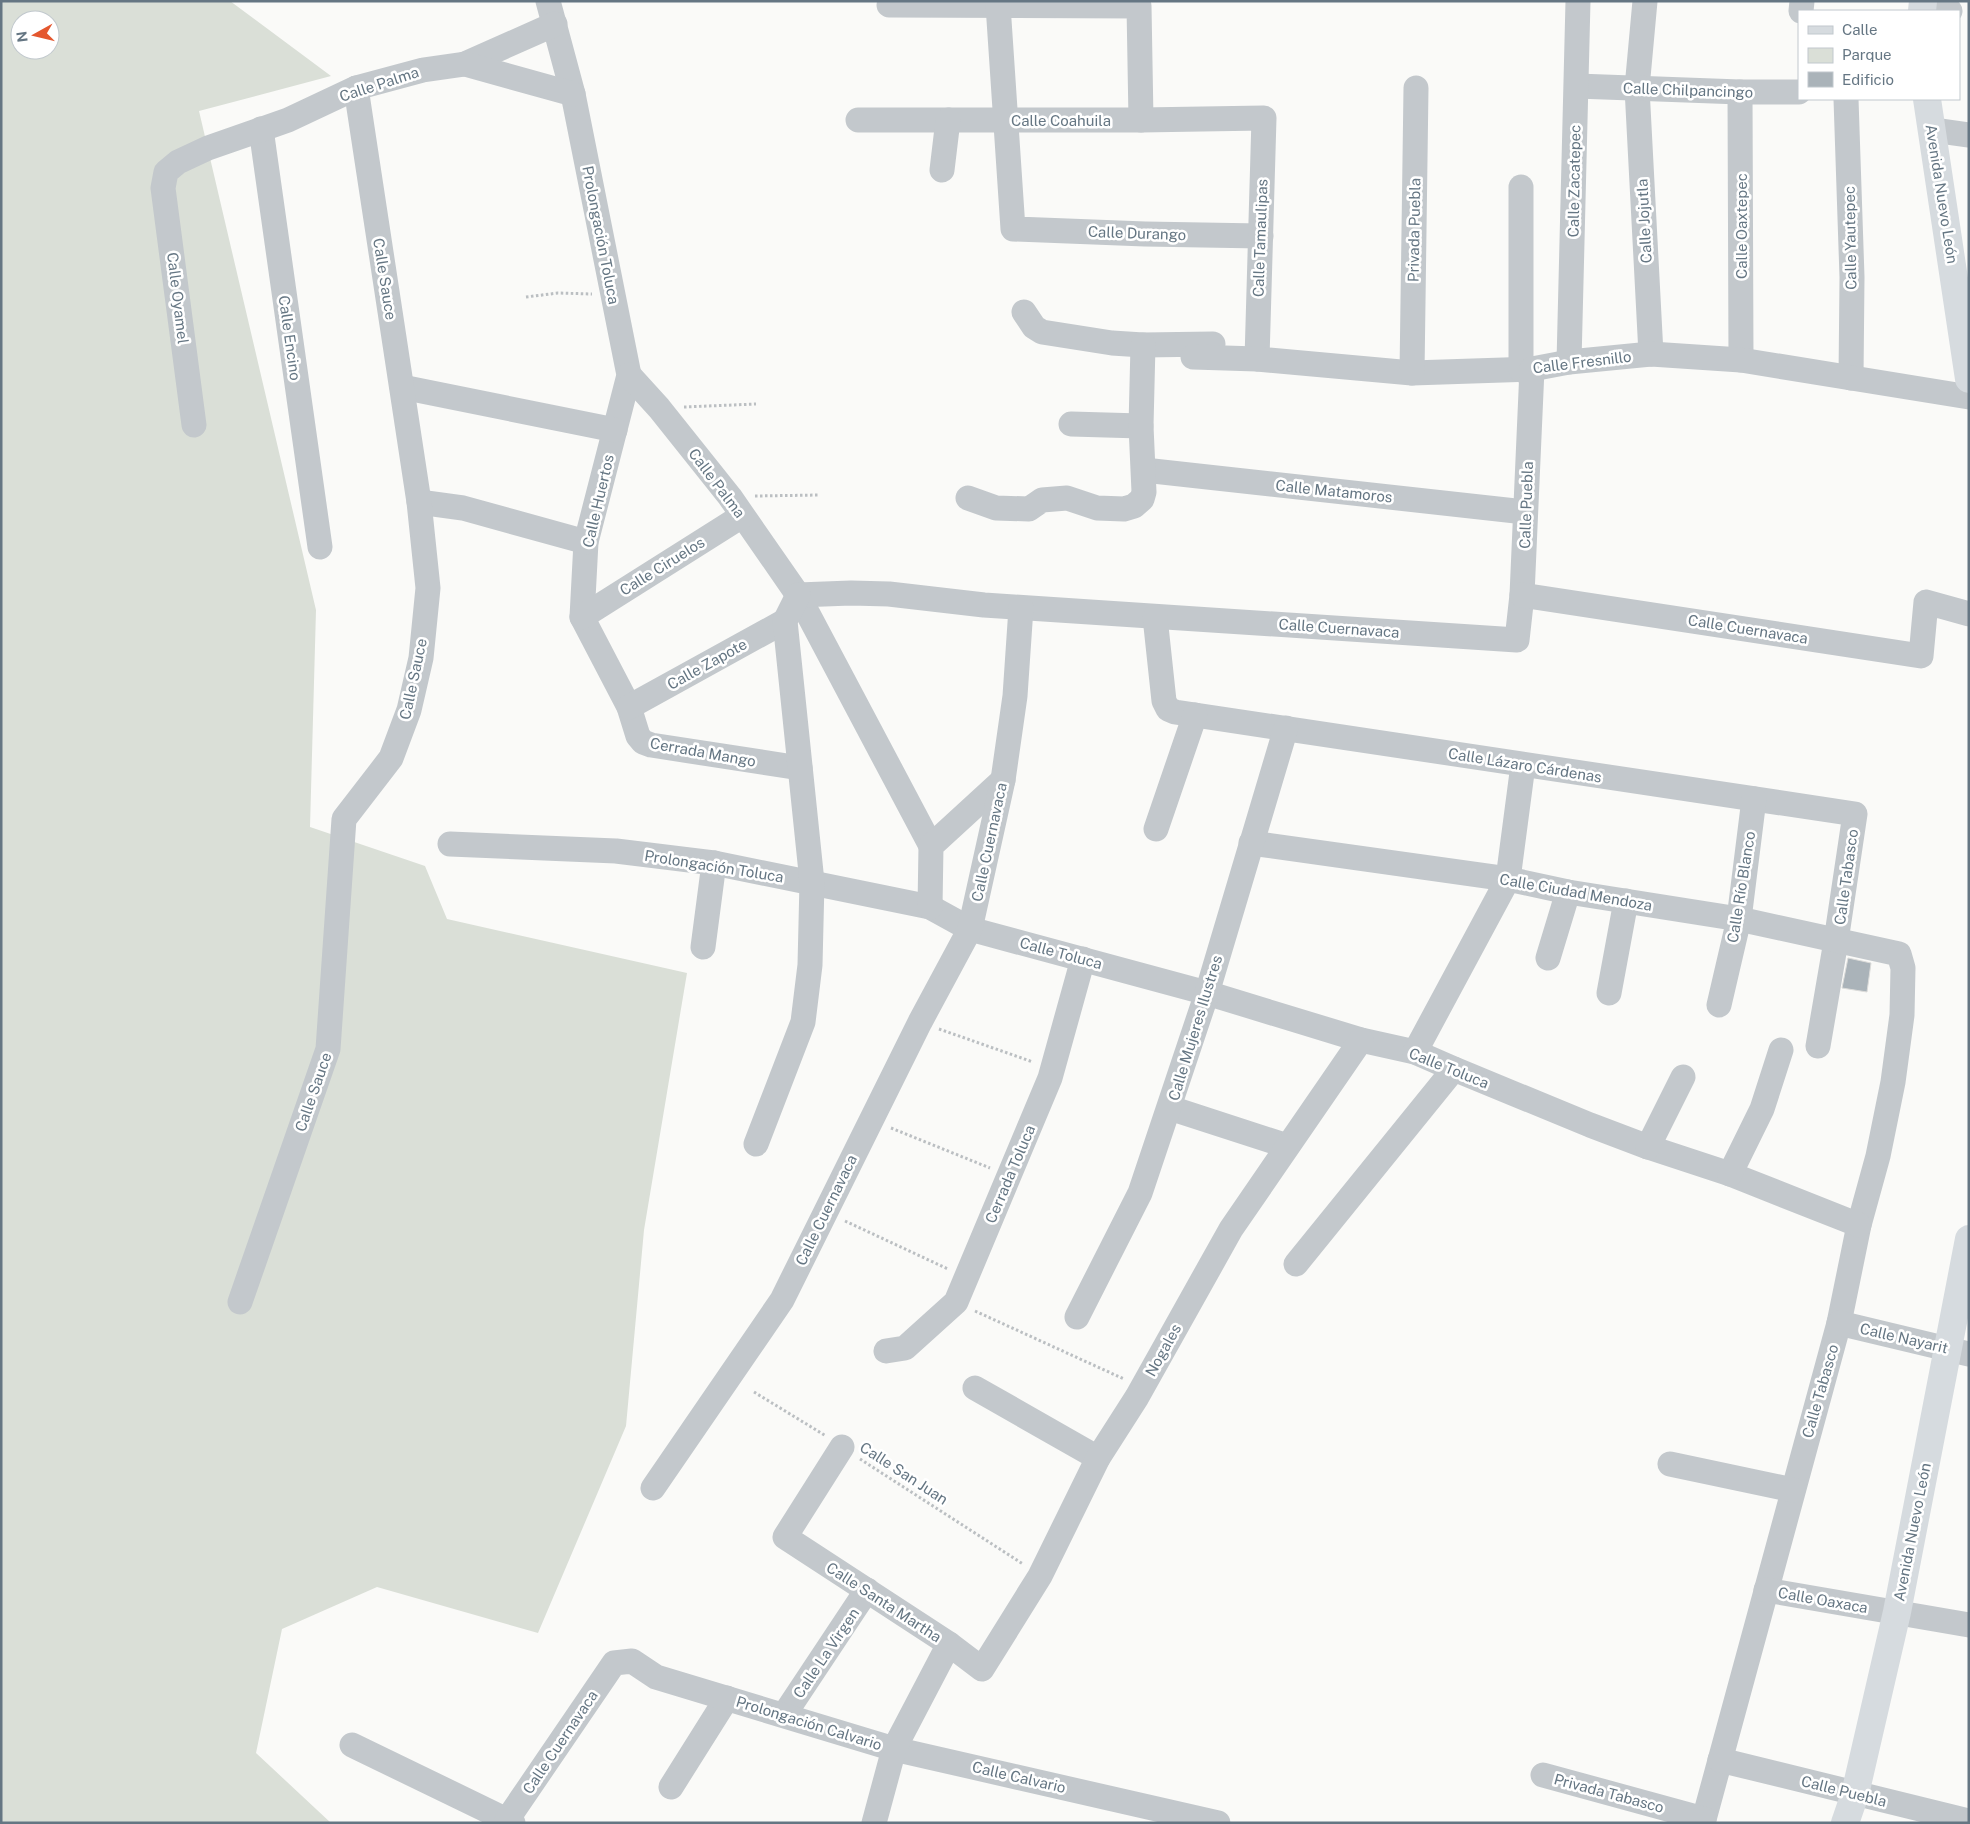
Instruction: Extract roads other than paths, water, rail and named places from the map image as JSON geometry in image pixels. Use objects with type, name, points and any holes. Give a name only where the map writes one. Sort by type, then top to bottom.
[{"type":"main road","name":"Avenida Nuevo León","points":[[1927,100],[1969,378]]},
{"type":"main road","name":"Avenida Nuevo León","points":[[1845,1823],[1855,1794],[1958,1351],[1969,1239]]},
{"type":"street","name":"Calle Zacatepec","points":[[1569,362],[1578,1]]},
{"type":"street","name":"Calle Jojutla","points":[[1645,1],[1637,88],[1651,354]]},
{"type":"street","points":[[889,5],[1139,6],[1141,120]]},
{"type":"street","points":[[998,5],[1005,120]]},
{"type":"street","points":[[1922,6],[1944,10]]},
{"type":"street","points":[[465,64],[551,13]]},
{"type":"street","name":"Prolongación Toluca","points":[[551,13],[573,94],[629,375]]},
{"type":"street","name":"Calle Palma","points":[[166,172],[178,162],[193,155],[288,120],[356,88],[423,70],[465,64],[573,94]]},
{"type":"street","name":"Calle Chilpancingo","points":[[1577,86],[1740,92],[1798,85]]},
{"type":"street","name":"Calle Sauce","points":[[240,1302],[328,1050],[344,819],[391,758],[409,710],[421,658],[428,588],[419,502],[356,88]]},
{"type":"street","name":"Privada Puebla","points":[[1412,373],[1416,88]]},
{"type":"street","name":"Calle Oaxtepec","points":[[1740,92],[1741,360]]},
{"type":"street","name":"Calle Yautepec","points":[[1846,100],[1852,277],[1851,378]]},
{"type":"street","name":"Calle Coahuila","points":[[858,120],[1264,118]]},
{"type":"street","name":"Calle Tamaulipas","points":[[1257,352],[1264,118]]},
{"type":"street","points":[[942,170],[948,120]]},
{"type":"street","name":"Calle Durango","points":[[1005,120],[1013,229],[1261,236]]},
{"type":"street","name":"Calle Encino","points":[[261,129],[320,547]]},
{"type":"street","points":[[1933,130],[1969,135]]},
{"type":"street","name":"Calle Oyamel","points":[[166,172],[163,188],[194,425]]},
{"type":"street","name":"Calle Puebla","points":[[1517,640],[1522,595],[1525,512],[1526,370],[1521,187]]},
{"type":"street","points":[[1024,312],[1034,327],[1042,332],[1112,343],[1257,352]]},
{"type":"street","points":[[968,498],[996,508],[1029,510],[1042,500],[1067,498],[1097,508],[1124,509],[1134,506],[1142,500],[1144,470],[1141,426],[1144,345]]},
{"type":"street","name":"Calle Fresnillo","points":[[1193,357],[1257,352],[1412,373],[1526,370],[1569,362],[1651,354],[1741,360],[1969,397]]},
{"type":"street","name":"Calle Palma","points":[[629,375],[659,408],[736,506],[798,595]]},
{"type":"street","name":"Calle Huertos","points":[[582,617],[586,542],[629,375]]},
{"type":"street","points":[[402,386],[615,430]]},
{"type":"street","points":[[1071,424],[1141,426]]},
{"type":"street","name":"Calle Matamoros","points":[[1144,470],[1525,512]]},
{"type":"street","points":[[419,502],[463,508],[586,542]]},
{"type":"street","name":"Calle Ciruelos","points":[[582,617],[736,506]]},
{"type":"street","points":[[798,595],[889,594],[1021,608]]},
{"type":"street","points":[[756,1144],[803,1022],[810,965],[812,882],[785,621],[798,595]]},
{"type":"street","points":[[798,595],[931,846],[930,907]]},
{"type":"street","name":"Calle Cuernavaca","points":[[1522,595],[1921,656],[1926,602],[1969,614]]},
{"type":"street","name":"Calle Cuernavaca","points":[[653,1488],[782,1300],[824,1212],[920,1022],[970,929],[1003,780],[1015,696],[1021,608],[1517,640]]},
{"type":"street","name":"Calle Lázaro Cárdenas","points":[[1155,616],[1164,701],[1168,709],[1175,712],[1855,814]]},
{"type":"street","points":[[582,617],[629,707]]},
{"type":"street","name":"Calle Zapote","points":[[629,707],[785,621]]},
{"type":"street","name":"Cerrada Mango","points":[[629,707],[638,736],[643,742],[651,745],[800,768]]},
{"type":"street","points":[[1156,829],[1195,715]]},
{"type":"street","name":"Calle Mujeres Ilustres","points":[[1077,1318],[1140,1193],[1207,993],[1286,728]]},
{"type":"street","points":[[1415,1052],[1508,879],[1523,765]]},
{"type":"street","points":[[931,846],[1003,780]]},
{"type":"street","name":"Calle Río Blanco","points":[[1719,1005],[1739,919],[1754,798]]},
{"type":"street","name":"Calle Tabasco","points":[[1818,1046],[1855,814]]},
{"type":"street","name":"Calle Ciudad Mendoza","points":[[1251,843],[1508,879],[1568,892],[1739,919],[1899,954]]},
{"type":"street","name":"Prolongación Toluca","points":[[450,844],[616,851],[714,863],[930,907],[970,929]]},
{"type":"street","points":[[704,947],[714,863]]},
{"type":"street","points":[[1548,958],[1568,892]]},
{"type":"street","points":[[1609,993],[1626,901]]},
{"type":"street","name":"Calle Toluca","points":[[970,929],[1207,993],[1361,1040],[1415,1052],[1648,1148],[1730,1174],[1859,1225]]},
{"type":"street","name":"Calle Tabasco","points":[[1703,1821],[1839,1323],[1859,1225],[1878,1156],[1893,1082],[1902,1015],[1903,968],[1899,954]]},
{"type":"street","name":"Cerrada Toluca","points":[[886,1351],[905,1348],[956,1302],[1052,1069],[1083,959]]},
{"type":"street","name":"Nogales","points":[[982,1669],[1040,1576],[1098,1458],[1142,1387],[1231,1229],[1361,1040]]},
{"type":"street","points":[[1730,1174],[1762,1109],[1781,1050]]},
{"type":"street","points":[[1296,1264],[1454,1069]]},
{"type":"street","points":[[1648,1148],[1683,1077]]},
{"type":"street","points":[[1170,1108],[1287,1146]]},
{"type":"street","name":"Calle Nayarit","points":[[1839,1323],[1958,1351]]},
{"type":"street","points":[[975,1388],[1098,1458]]},
{"type":"street","name":"Calle Santa Martha","points":[[842,1447],[785,1537],[950,1644],[982,1669]]},
{"type":"street","points":[[1670,1464],[1793,1490]]},
{"type":"street","name":"Calle La Virgen","points":[[784,1715],[867,1590]]},
{"type":"street","name":"Calle Oaxaca","points":[[1766,1590],[1969,1625]]},
{"type":"street","name":"Prolongación Calvario","points":[[614,1664],[632,1662],[656,1677],[894,1749],[950,1644]]},
{"type":"street","name":"Calle Cuernavaca","points":[[510,1822],[614,1664]]},
{"type":"street","points":[[671,1787],[727,1698]]},
{"type":"street","points":[[352,1745],[510,1822]]},
{"type":"street","points":[[874,1823],[894,1749]]},
{"type":"street","name":"Calle Calvario","points":[[894,1749],[1218,1823]]},
{"type":"street","name":"Calle Puebla","points":[[1720,1760],[1969,1821]]},
{"type":"street","name":"Privada Tabasco","points":[[1543,1775],[1703,1821]]}]
